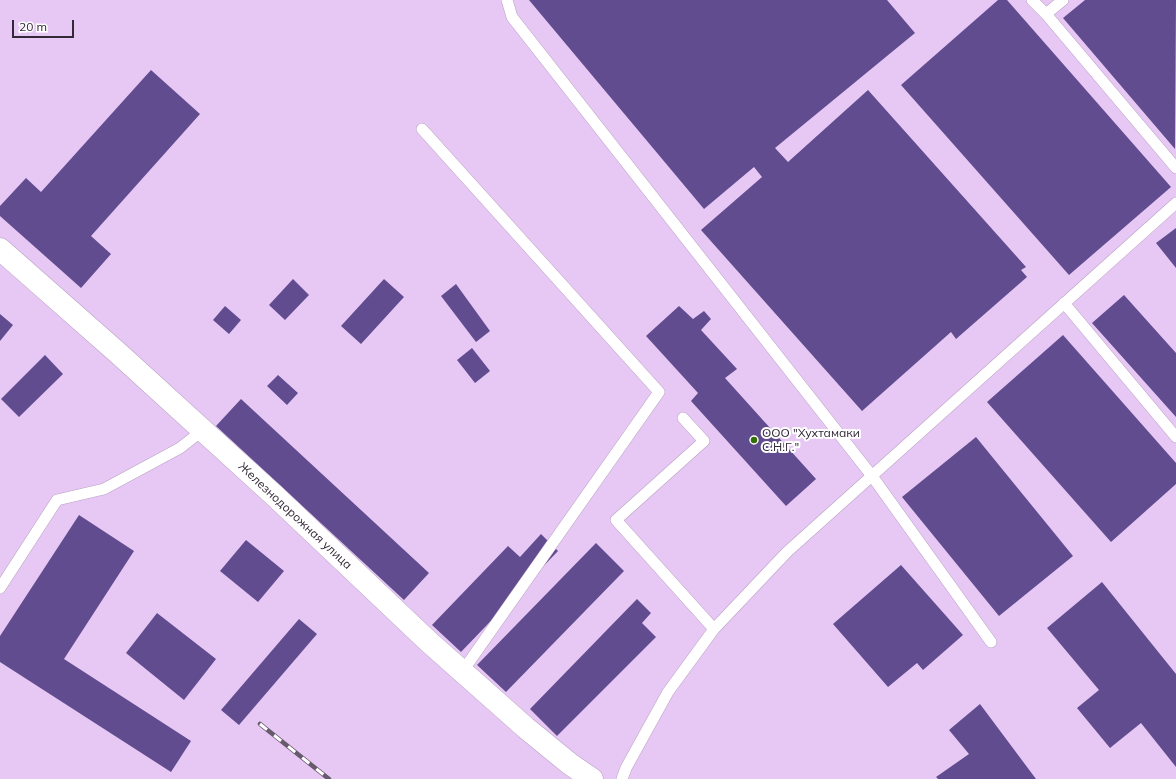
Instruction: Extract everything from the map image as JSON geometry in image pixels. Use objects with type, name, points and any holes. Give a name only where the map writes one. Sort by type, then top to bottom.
[{"type":"street","name":"Железнодорожная улица","points":[[0,249],[202,430],[462,672],[526,728],[570,764],[592,779]]},
{"type":"lane","points":[[506,0],[512,17],[872,476],[990,642]]},
{"type":"lane","points":[[1032,0],[1046,14],[1176,168]]},
{"type":"lane","points":[[1046,14],[1063,0]]},
{"type":"lane","points":[[422,129],[659,392],[462,672]]},
{"type":"lane","points":[[622,779],[626,768],[668,692],[714,629],[787,552],[1176,203]]},
{"type":"lane","points":[[1064,303],[1176,437]]},
{"type":"lane","points":[[683,418],[704,441],[616,520],[714,629]]},
{"type":"lane","points":[[0,588],[57,500],[104,489],[180,448],[202,430]]},
{"type":"shaded area","points":[[0,0],[1176,0],[1176,779],[0,779]]},
{"type":"building","points":[[529,0],[887,0],[915,33],[775,148],[788,162],[868,90],[1026,267],[1021,270],[1027,277],[956,339],[951,332],[862,411],[701,230],[762,177],[754,167],[704,209]]},
{"type":"building","points":[[998,0],[1007,0],[1171,187],[1069,275],[901,85]]},
{"type":"building","points":[[1085,0],[1176,0],[1175,149],[1063,18]]},
{"type":"building","points":[[151,70],[200,114],[91,236],[111,254],[81,288],[0,216],[0,206],[26,178],[41,192]]},
{"type":"building","points":[[1176,228],[1176,268],[1156,243]]},
{"type":"building","points":[[293,279],[309,295],[285,320],[269,305]]},
{"type":"building","points":[[384,279],[404,297],[361,344],[341,326]]},
{"type":"building","points":[[456,284],[490,331],[476,342],[441,296]]},
{"type":"building","points":[[1124,295],[1176,353],[1176,417],[1092,323]]},
{"type":"building","points":[[225,306],[241,320],[229,334],[213,320]]},
{"type":"building","name":"ООО \"Хухтамаки С.Н.Г.\"","points":[[679,306],[693,319],[704,311],[711,319],[701,330],[737,369],[725,378],[816,479],[786,506],[691,401],[698,393],[646,336]]},
{"type":"building","points":[[0,314],[13,325],[0,341]]},
{"type":"building","points":[[1063,335],[1176,463],[1176,484],[1111,542],[987,402]]},
{"type":"building","points":[[472,348],[490,371],[475,383],[457,360]]},
{"type":"building","points":[[45,355],[63,374],[19,417],[1,399]]},
{"type":"building","points":[[278,375],[298,393],[287,405],[267,386]]},
{"type":"building","points":[[241,399],[429,573],[404,600],[216,426]]},
{"type":"building","points":[[976,437],[1073,556],[999,616],[902,497]]},
{"type":"building","points":[[79,515],[134,551],[64,659],[191,741],[171,772],[0,662],[0,636]]},
{"type":"building","points":[[541,534],[558,551],[461,652],[432,625],[508,546],[520,557]]},
{"type":"building","points":[[246,540],[284,571],[258,602],[220,571]]},
{"type":"building","points":[[596,543],[624,571],[506,692],[477,665]]},
{"type":"building","points":[[901,565],[963,635],[923,670],[917,663],[888,687],[833,624]]},
{"type":"building","points":[[1102,582],[1176,674],[1176,767],[1141,723],[1110,748],[1077,708],[1099,690],[1047,628]]},
{"type":"building","points":[[637,599],[651,613],[642,623],[656,637],[557,736],[530,709]]},
{"type":"building","points":[[157,613],[216,659],[184,700],[126,653]]},
{"type":"building","points":[[299,619],[317,634],[239,725],[221,710]]},
{"type":"building","points":[[980,704],[1036,779],[938,779],[936,777],[969,754],[949,730]]},
{"type":"railway","points":[[260,724],[329,779]]},
{"type":"place","name":"ООО \"Хухтамаки С.Н.Г.\"","points":[[754,440]]}]
